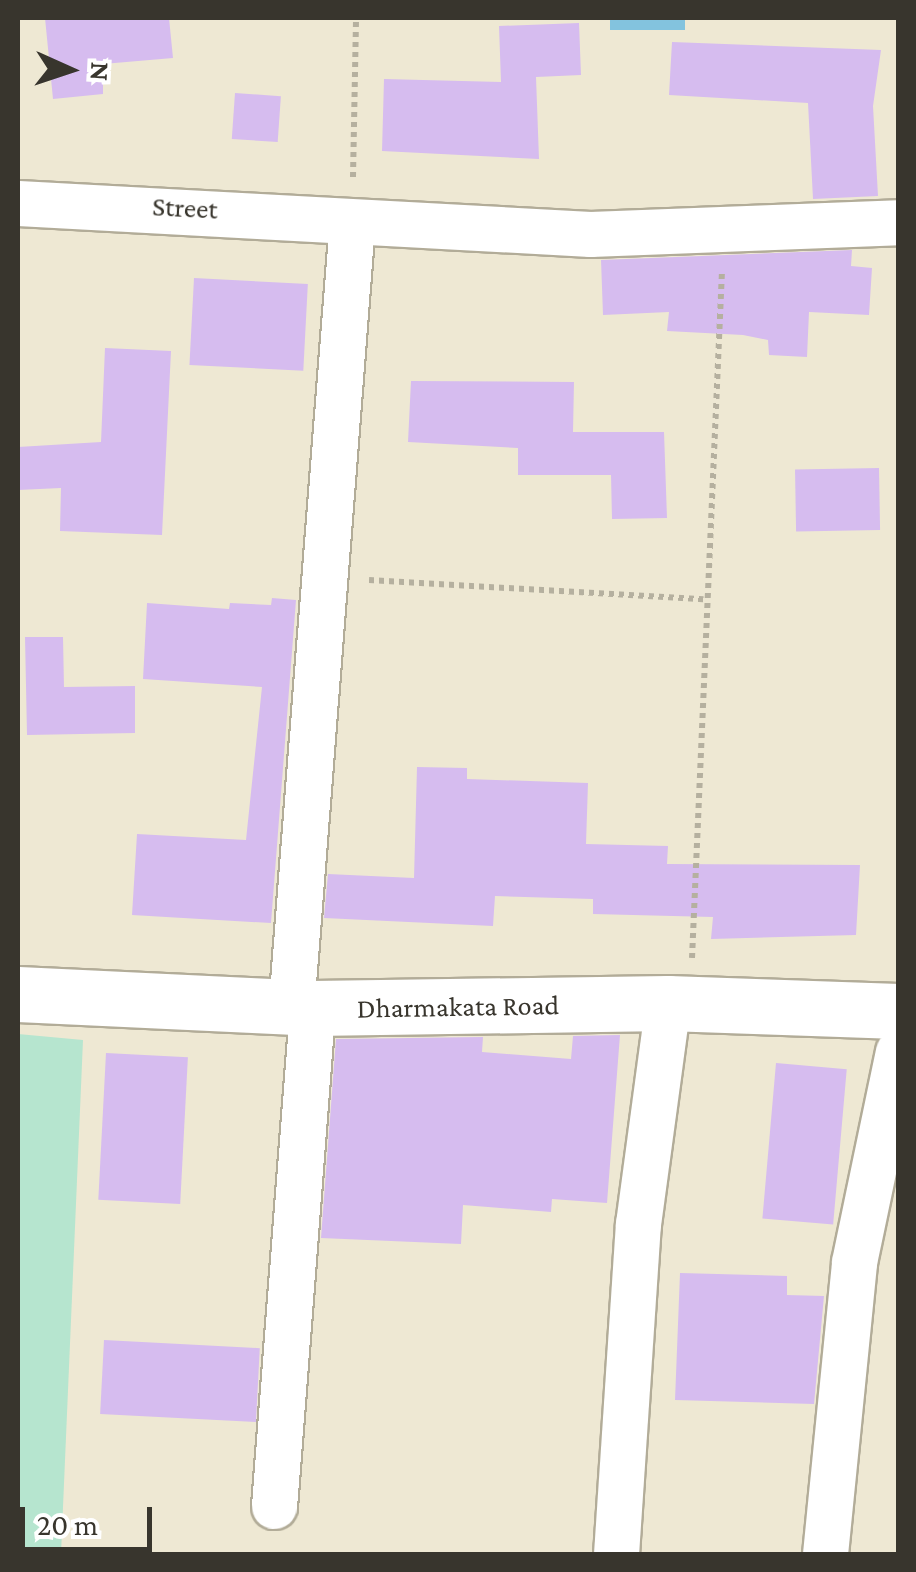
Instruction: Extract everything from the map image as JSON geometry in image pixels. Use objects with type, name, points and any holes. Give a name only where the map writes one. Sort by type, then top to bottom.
[{"type":"street","name":"Street","points":[[18,203],[590,234],[898,222]]},
{"type":"street","points":[[274,1506],[327,578],[352,223]]},
{"type":"street","name":"Dharmakata Road","points":[[18,994],[302,1008],[679,1004],[898,1011]]},
{"type":"street","points":[[616,1554],[638,1224],[679,1004]]},
{"type":"street","points":[[825,1554],[854,1262],[898,1052]]},
{"type":"path","points":[[352,223],[356,18]]},
{"type":"path","points":[[679,1004],[724,228]]},
{"type":"path","points":[[327,578],[703,599]]},
{"type":"green space","points":[[18,1034],[83,1040],[61,1554],[18,1554]]},
{"type":"water","points":[[610,18],[685,18],[685,30],[610,30]]},
{"type":"building","points":[[45,18],[169,18],[173,58],[103,64],[103,94],[53,99]]},
{"type":"building","points":[[579,23],[581,75],[536,77],[539,159],[382,151],[384,79],[501,82],[499,26]]},
{"type":"building","points":[[672,42],[881,50],[873,106],[878,196],[813,199],[808,103],[669,95]]},
{"type":"building","points":[[235,93],[281,96],[278,142],[232,139]]},
{"type":"building","points":[[852,250],[851,266],[872,268],[869,315],[809,312],[807,357],[769,355],[768,340],[743,335],[667,331],[669,312],[603,315],[601,260]]},
{"type":"building","points":[[194,278],[308,284],[303,371],[189,365]]},
{"type":"building","points":[[105,348],[171,351],[162,535],[60,531],[61,488],[18,490],[18,447],[101,442]]},
{"type":"building","points":[[411,381],[574,382],[573,432],[664,432],[667,518],[612,519],[611,475],[518,475],[518,448],[408,442]]},
{"type":"building","points":[[879,468],[880,530],[796,531],[795,469]]},
{"type":"building","points":[[272,598],[296,600],[271,923],[132,915],[137,834],[246,840],[262,687],[143,679],[147,603],[229,609],[230,603],[271,605]]},
{"type":"building","points":[[25,637],[63,637],[64,687],[135,686],[135,733],[27,735]]},
{"type":"building","points":[[417,767],[467,768],[467,779],[588,783],[586,844],[668,846],[667,864],[860,865],[856,935],[711,939],[713,917],[593,914],[593,899],[495,896],[493,926],[324,918],[328,874],[414,878]]},
{"type":"building","points":[[620,1035],[607,1203],[552,1199],[551,1212],[463,1205],[461,1244],[321,1238],[336,1039],[483,1037],[482,1052],[571,1059],[573,1036]]},
{"type":"building","points":[[106,1053],[188,1057],[180,1204],[98,1200]]},
{"type":"building","points":[[776,1063],[847,1069],[833,1225],[762,1218]]},
{"type":"building","points":[[680,1273],[787,1276],[787,1295],[824,1296],[814,1404],[675,1400]]},
{"type":"building","points":[[104,1340],[260,1348],[256,1422],[100,1414]]}]
